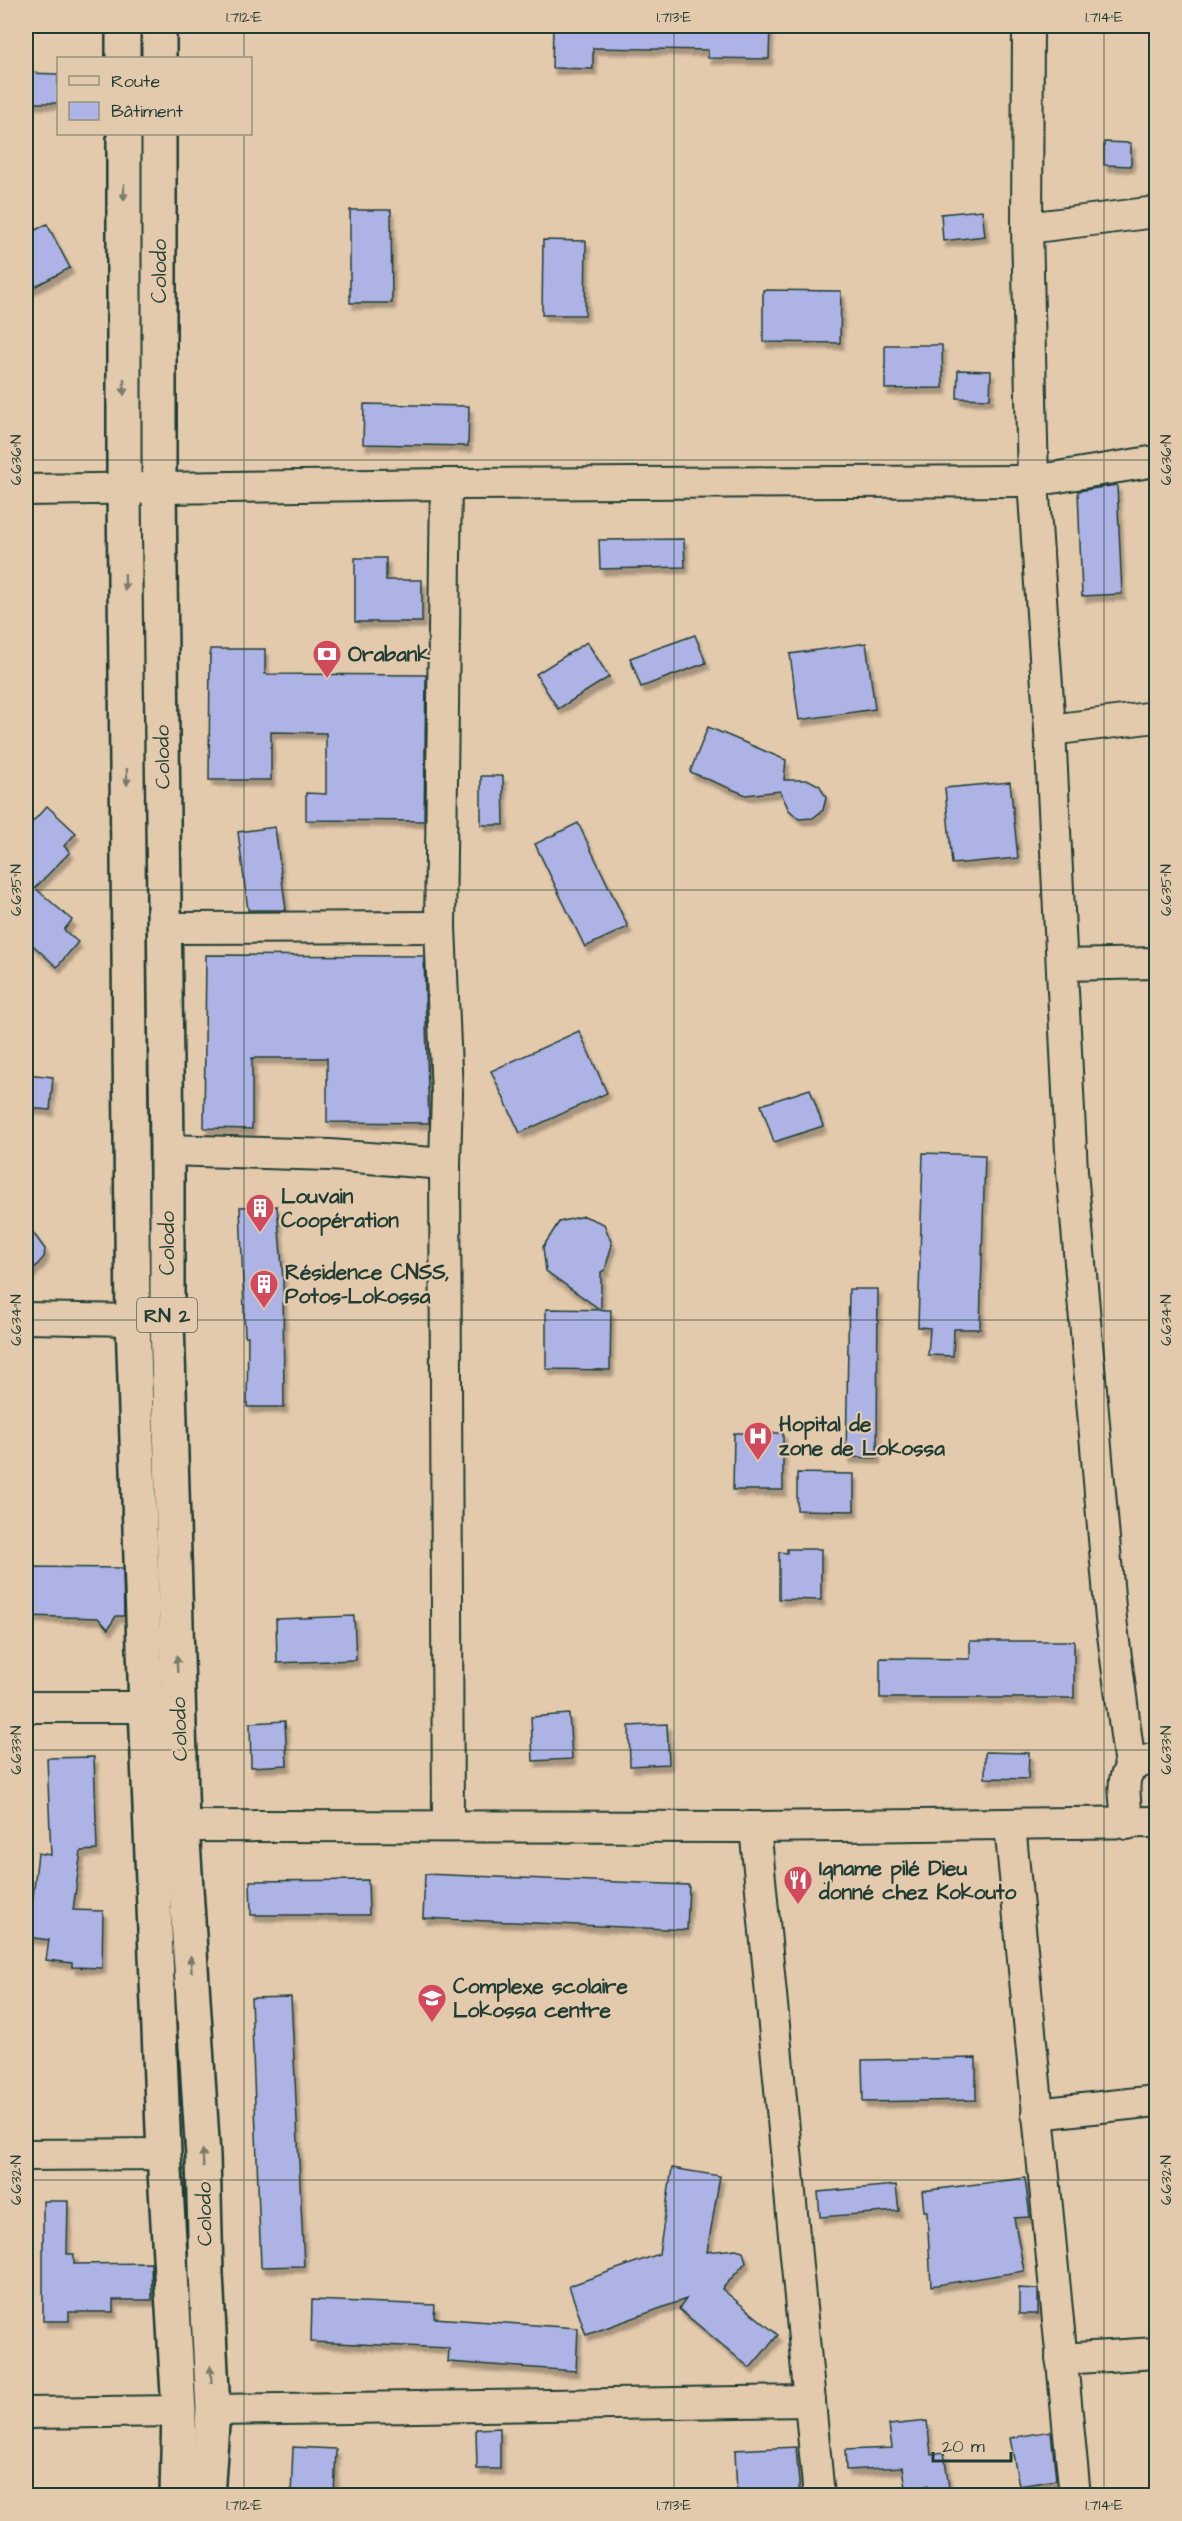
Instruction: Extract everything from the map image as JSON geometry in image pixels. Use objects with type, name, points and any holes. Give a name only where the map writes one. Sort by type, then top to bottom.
[{"type":"main road","points":[[123,26],[123,57]]},
{"type":"main road","points":[[159,26],[159,57]]},
{"type":"main road","name":"Colodo","points":[[123,135],[124,488],[133,1320],[164,2154],[179,2411],[177,2496]]},
{"type":"main road","name":"Colodo","points":[[159,135],[159,488],[167,1321],[182,1826],[203,2156],[213,2410],[207,2496]]},
{"type":"street","points":[[182,1826],[755,1827],[1142,1823],[1125,1776],[1143,1762],[1111,1619],[1072,1171],[1050,730],[1033,480],[1027,228],[1028,26]]},
{"type":"street","points":[[1027,228],[1156,212]]},
{"type":"street","points":[[26,490],[446,484],[1033,480],[1156,461]]},
{"type":"street","points":[[446,484],[440,927],[447,1094],[445,1164],[448,1826]]},
{"type":"street","points":[[1050,730],[1156,717]]},
{"type":"street","points":[[163,928],[440,927]]},
{"type":"street","points":[[1063,965],[1156,963]]},
{"type":"street","points":[[167,1150],[330,1155],[445,1164]]},
{"type":"street","points":[[26,1318],[133,1320]]},
{"type":"street","points":[[26,1707],[146,1707]]},
{"type":"street","points":[[1010,1825],[1075,2496]]},
{"type":"street","points":[[755,1827],[819,2496]]},
{"type":"street","points":[[1037,2114],[1156,2100]]},
{"type":"street","points":[[26,2155],[164,2154]]},
{"type":"street","points":[[1061,2359],[1156,2353]]},
{"type":"street","points":[[213,2410],[810,2401]]},
{"type":"street","points":[[26,2413],[179,2411]]},
{"type":"building","points":[[553,26],[770,26],[769,59],[708,58],[708,50],[593,48],[593,69],[552,68]]},
{"type":"building","points":[[26,73],[57,74],[57,103],[26,103]]},
{"type":"building","points":[[1104,142],[1131,143],[1131,166],[1104,165]]},
{"type":"building","points":[[350,210],[391,210],[392,303],[350,303]]},
{"type":"building","points":[[982,210],[985,236],[943,241],[941,214]]},
{"type":"building","points":[[47,224],[70,268],[26,291],[26,235]]},
{"type":"building","points":[[543,240],[586,241],[585,315],[542,315]]},
{"type":"building","points":[[763,290],[841,291],[840,343],[763,342]]},
{"type":"building","points":[[885,345],[942,345],[943,388],[885,389]]},
{"type":"building","points":[[958,370],[991,371],[990,399],[957,398]]},
{"type":"building","points":[[364,404],[469,406],[468,446],[363,444]]},
{"type":"building","points":[[1117,485],[1122,594],[1082,596],[1078,491]]},
{"type":"building","points":[[684,539],[685,567],[600,569],[599,540]]},
{"type":"building","points":[[355,558],[386,558],[386,580],[422,580],[422,622],[355,622]]},
{"type":"building","points":[[695,635],[706,663],[641,687],[630,658]]},
{"type":"building","points":[[587,642],[609,677],[558,709],[536,674]]},
{"type":"building","points":[[866,643],[875,709],[799,720],[790,654]]},
{"type":"building","points":[[210,649],[265,649],[265,674],[426,675],[424,821],[306,820],[306,793],[326,794],[326,733],[271,732],[271,780],[209,780]]},
{"type":"building","points":[[708,727],[786,760],[784,780],[809,780],[820,786],[826,798],[823,810],[813,818],[799,819],[789,810],[780,791],[746,795],[690,772]]},
{"type":"building","points":[[481,776],[503,776],[504,825],[481,825]]},
{"type":"building","points":[[1010,782],[1018,858],[952,864],[945,788]]},
{"type":"building","points":[[47,806],[76,833],[64,846],[70,852],[35,888],[72,920],[64,930],[78,942],[57,967],[26,939],[26,829]]},
{"type":"building","points":[[578,823],[628,927],[585,947],[535,844]]},
{"type":"building","points":[[275,827],[286,910],[248,910],[238,832]]},
{"type":"building","points":[[206,955],[424,956],[429,1123],[327,1122],[327,1058],[252,1058],[252,1129],[204,1128]]},
{"type":"building","points":[[579,1031],[607,1093],[520,1133],[491,1071]]},
{"type":"building","points":[[26,1074],[53,1077],[50,1110],[26,1108]]},
{"type":"building","points":[[810,1089],[823,1126],[774,1142],[761,1105]]},
{"type":"building","points":[[923,1153],[985,1155],[980,1329],[954,1329],[953,1356],[928,1355],[930,1328],[918,1327]]},
{"type":"building","points":[[277,1206],[283,1280],[284,1407],[247,1407],[248,1336],[245,1336],[240,1207]]},
{"type":"building","points":[[584,1216],[604,1224],[612,1244],[605,1270],[601,1272],[601,1310],[546,1271],[543,1247],[559,1222]]},
{"type":"building","points":[[26,1223],[45,1249],[44,1257],[26,1278]]},
{"type":"building","points":[[849,1289],[878,1289],[877,1458],[846,1457]]},
{"type":"building","points":[[546,1309],[611,1310],[610,1370],[546,1369]]},
{"type":"building","name":"Hopital de zone de Lokossa","points":[[734,1433],[783,1433],[783,1490],[733,1490]]},
{"type":"building","points":[[797,1473],[854,1474],[854,1511],[797,1510]]},
{"type":"building","points":[[787,1549],[821,1549],[821,1600],[779,1599],[779,1552],[787,1553]]},
{"type":"building","points":[[26,1567],[123,1568],[124,1616],[116,1616],[108,1629],[98,1618],[26,1616]]},
{"type":"building","points":[[354,1616],[356,1660],[277,1663],[276,1619]]},
{"type":"building","points":[[970,1641],[1074,1641],[1074,1698],[880,1698],[880,1658],[970,1659]]},
{"type":"building","points":[[569,1714],[572,1759],[533,1761],[531,1717]]},
{"type":"building","points":[[285,1721],[287,1765],[251,1767],[250,1723]]},
{"type":"building","points":[[667,1724],[669,1764],[630,1766],[629,1726]]},
{"type":"building","points":[[985,1752],[1029,1753],[1028,1779],[985,1778]]},
{"type":"building","points":[[94,1757],[97,1850],[81,1851],[73,1910],[103,1911],[102,1968],[72,1967],[72,1963],[46,1960],[49,1940],[26,1937],[26,1913],[31,1914],[38,1853],[51,1855],[47,1758]]},
{"type":"building","points":[[425,1874],[689,1885],[687,1930],[423,1918]]},
{"type":"building","points":[[368,1880],[369,1915],[251,1915],[250,1881]]},
{"type":"building","points":[[291,1997],[304,2266],[261,2267],[251,1998]]},
{"type":"building","points":[[976,2058],[976,2100],[863,2102],[862,2060]]},
{"type":"building","points":[[672,2168],[720,2176],[707,2252],[736,2249],[743,2251],[746,2262],[722,2289],[778,2335],[750,2368],[679,2309],[686,2299],[586,2335],[569,2286],[659,2254]]},
{"type":"building","points":[[1025,2178],[1030,2217],[1014,2218],[1024,2271],[931,2286],[927,2211],[924,2211],[922,2191]]},
{"type":"building","points":[[896,2185],[899,2211],[820,2217],[818,2192]]},
{"type":"building","points":[[43,2201],[68,2201],[67,2254],[74,2254],[74,2264],[151,2263],[152,2300],[113,2300],[113,2312],[69,2312],[69,2321],[43,2321]]},
{"type":"building","points":[[1019,2288],[1038,2289],[1038,2314],[1019,2314]]},
{"type":"building","points":[[312,2300],[435,2305],[434,2318],[578,2328],[576,2371],[448,2362],[449,2348],[311,2342]]},
{"type":"building","points":[[927,2421],[931,2454],[944,2452],[949,2488],[929,2491],[928,2485],[906,2488],[903,2467],[846,2470],[845,2450],[892,2448],[889,2425]]},
{"type":"building","points":[[500,2428],[500,2469],[477,2469],[476,2429]]},
{"type":"building","points":[[1051,2431],[1056,2480],[1019,2486],[1010,2438]]},
{"type":"building","points":[[293,2447],[336,2449],[334,2496],[291,2496]]},
{"type":"building","points":[[796,2447],[800,2496],[737,2496],[735,2450]]},
{"type":"place","name":"Orabank","points":[[327,680]]},
{"type":"place","name":"Louvain Coopération","points":[[260,1234]]},
{"type":"place","name":"Résidence CNSS, Potos-Lokossa","points":[[264,1310]]},
{"type":"place","name":"Hopital de zone de Lokossa","points":[[758,1462]]},
{"type":"place","name":"Igname pilé Dieu donné chez Kokouto","points":[[798,1906]]},
{"type":"place","name":"Complexe scolaire Lokossa centre","points":[[432,2024]]}]
